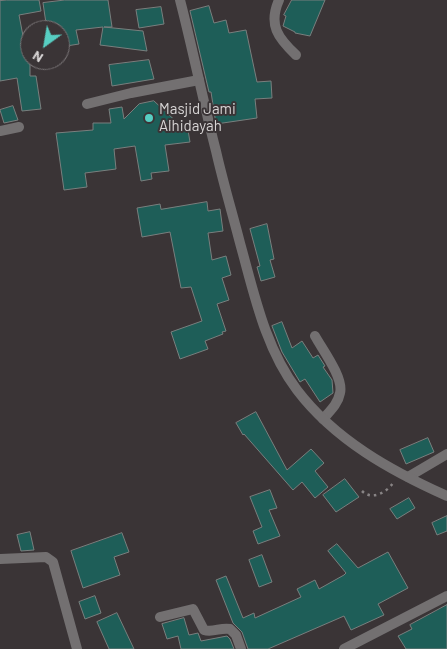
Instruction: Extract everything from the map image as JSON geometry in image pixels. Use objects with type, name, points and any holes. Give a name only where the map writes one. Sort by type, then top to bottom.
[{"type":"street","points":[[180,0],[216,151],[259,313],[279,362],[298,391],[323,419],[352,444],[397,472],[447,496]]},
{"type":"street","points":[[279,0],[274,14],[276,32],[296,55]]},
{"type":"street","points":[[87,104],[131,93],[199,80]]},
{"type":"street","points":[[0,131],[19,127]]},
{"type":"street","points":[[315,336],[341,387],[336,403],[323,419]]},
{"type":"street","points":[[408,477],[447,454]]},
{"type":"street","points":[[0,558],[46,557],[53,562],[77,649]]},
{"type":"street","points":[[344,649],[447,596]]},
{"type":"street","points":[[160,617],[193,609],[204,630],[209,632],[225,628],[230,629],[236,635],[241,649]]},
{"type":"path","points":[[362,491],[370,495],[386,491],[392,484],[397,472]]},
{"type":"building","points":[[39,0],[41,11],[19,15],[20,70],[30,70],[30,76],[36,76],[41,109],[22,111],[17,78],[0,81],[0,1]]},
{"type":"building","points":[[65,0],[108,0],[112,27],[104,27],[143,31],[147,51],[100,45],[103,27],[76,30],[79,44],[70,45],[70,20],[46,20],[43,3]]},
{"type":"building","points":[[292,0],[325,0],[310,36],[295,33],[283,26],[286,16],[284,15]]},
{"type":"building","points":[[209,6],[214,23],[226,20],[229,33],[246,30],[257,82],[271,81],[272,98],[255,99],[257,118],[216,124],[211,92],[209,92],[190,11]]},
{"type":"building","points":[[161,7],[164,24],[139,28],[136,10]]},
{"type":"building","points":[[149,60],[154,79],[112,86],[109,65]]},
{"type":"building","points":[[154,101],[180,125],[187,124],[190,142],[165,145],[169,171],[151,173],[152,179],[141,181],[135,146],[114,149],[116,169],[85,173],[87,187],[64,190],[56,133],[93,130],[93,123],[111,123],[109,109],[122,107],[124,119],[139,104]]},
{"type":"building","points":[[13,106],[18,120],[4,123],[0,110]]},
{"type":"building","points":[[207,202],[208,211],[220,209],[223,231],[208,233],[212,260],[226,256],[231,275],[222,278],[229,300],[217,304],[226,331],[205,341],[208,349],[180,359],[171,332],[202,321],[191,287],[181,288],[170,232],[142,237],[137,208],[160,204],[161,209]]},
{"type":"building","points":[[267,224],[274,259],[270,260],[275,277],[261,281],[257,267],[260,266],[250,229]]},
{"type":"building","points":[[282,322],[292,348],[302,341],[313,358],[318,355],[325,366],[323,367],[332,380],[333,393],[320,402],[305,379],[300,382],[282,352],[272,326]]},
{"type":"building","points":[[256,412],[287,470],[311,449],[324,463],[315,471],[328,487],[315,498],[302,482],[293,490],[243,435],[236,423]]},
{"type":"building","points":[[428,438],[434,452],[406,464],[400,450]]},
{"type":"building","points":[[345,479],[359,497],[336,512],[323,495]]},
{"type":"building","points":[[270,490],[277,508],[269,510],[280,536],[258,544],[253,531],[262,527],[250,497]]},
{"type":"building","points":[[409,498],[415,508],[397,519],[390,509]]},
{"type":"building","points":[[447,516],[447,531],[437,535],[432,523]]},
{"type":"building","points":[[30,532],[34,550],[21,551],[17,535]]},
{"type":"building","points":[[122,533],[129,552],[114,557],[120,575],[83,588],[71,551]]},
{"type":"building","points":[[337,544],[358,568],[388,552],[408,588],[378,604],[384,615],[351,630],[344,616],[268,649],[248,649],[242,632],[233,623],[216,580],[226,576],[243,618],[254,613],[255,618],[301,597],[297,589],[315,580],[319,589],[344,575],[346,573],[328,551]]},
{"type":"building","points":[[262,555],[272,582],[259,587],[249,560]]},
{"type":"building","points":[[95,596],[101,613],[85,619],[79,602]]},
{"type":"building","points":[[447,605],[447,649],[406,649],[398,636],[412,629],[410,625]]},
{"type":"building","points":[[117,613],[134,649],[109,649],[97,622]]},
{"type":"building","points":[[184,618],[189,635],[198,633],[201,641],[227,636],[234,649],[181,649],[178,636],[167,639],[162,624]]},
{"type":"place","name":"Masjid Jami Alhidayah","points":[[149,118]]}]
